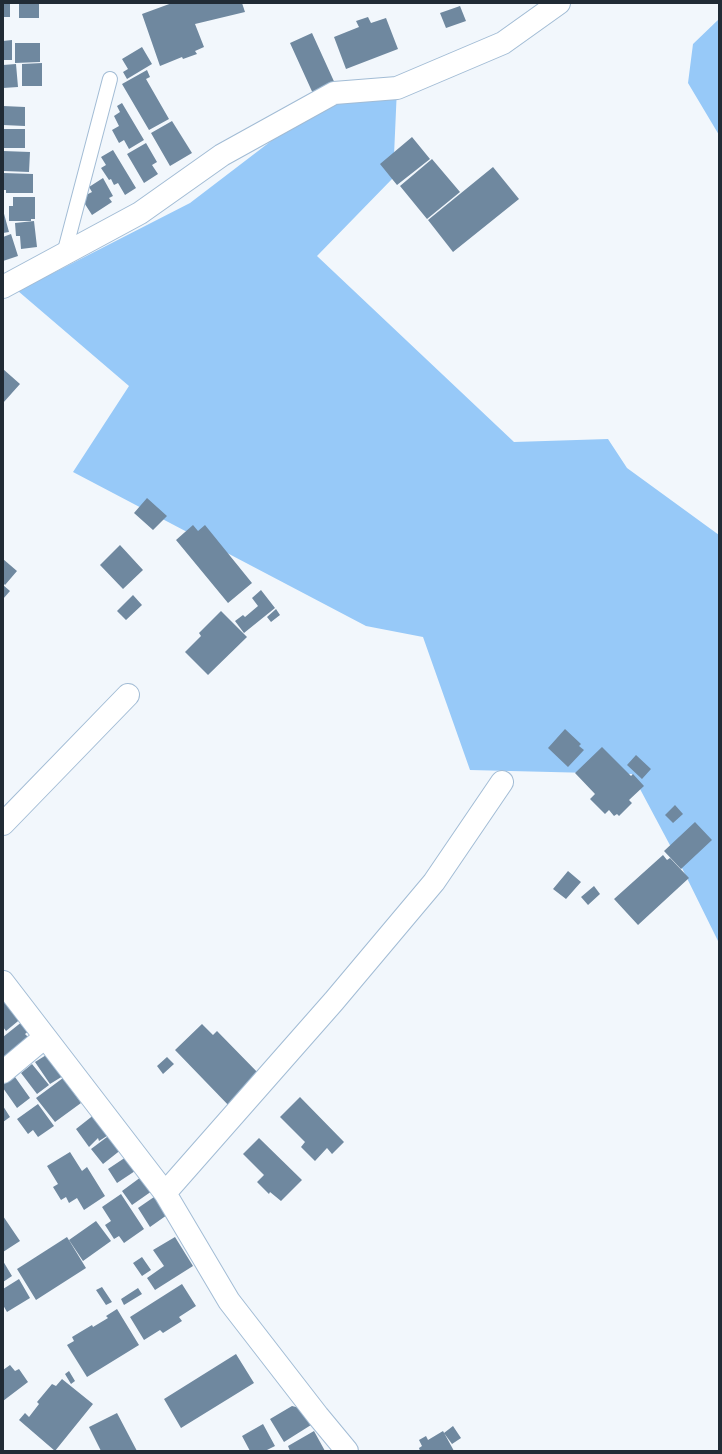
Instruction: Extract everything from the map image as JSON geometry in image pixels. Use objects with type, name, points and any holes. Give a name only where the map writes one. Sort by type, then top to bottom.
[{"type":"street","points":[[3,287],[140,214],[222,155],[334,93],[396,88],[503,43],[560,3]]},
{"type":"street","points":[[3,824],[128,695]]},
{"type":"street","points":[[165,1193],[334,1002],[434,882],[502,782]]},
{"type":"street","points":[[3,982],[165,1193],[229,1301],[347,1451]]},
{"type":"street","points":[[3,1072],[45,1037]]},
{"type":"lane","points":[[64,254],[110,79]]},
{"type":"shaded area","points":[[719,19],[719,135],[688,83],[693,44]]},
{"type":"shaded area","points":[[397,88],[393,178],[317,256],[514,442],[608,439],[627,468],[719,535],[719,943],[680,864],[632,774],[470,770],[423,637],[366,626],[73,472],[129,386],[18,291],[190,203],[334,93]]},
{"type":"building","points":[[3,3],[10,3],[10,17],[3,17]]},
{"type":"building","points":[[19,3],[39,3],[39,18],[19,18]]},
{"type":"building","points":[[172,3],[242,3],[245,12],[195,24],[204,47],[195,51],[197,54],[183,59],[182,57],[160,66],[142,14]]},
{"type":"building","points":[[460,6],[466,21],[446,28],[440,13]]},
{"type":"building","points":[[368,17],[371,23],[386,18],[398,49],[346,69],[334,37],[359,27],[356,21]]},
{"type":"building","points":[[312,33],[337,88],[315,98],[290,43]]},
{"type":"building","points":[[12,40],[12,60],[3,60],[3,41]]},
{"type":"building","points":[[15,43],[40,43],[40,62],[15,63]]},
{"type":"building","points":[[142,47],[152,64],[127,79],[123,72],[128,69],[122,59]]},
{"type":"building","points":[[42,63],[42,86],[22,86],[22,64]]},
{"type":"building","points":[[16,64],[18,87],[3,88],[3,65]]},
{"type":"building","points":[[147,70],[150,77],[146,79],[169,119],[149,130],[122,84]]},
{"type":"building","points":[[122,103],[144,140],[129,149],[124,140],[119,143],[112,130],[119,126],[114,116],[120,112],[117,106]]},
{"type":"building","points":[[3,106],[25,107],[25,126],[3,125]]},
{"type":"building","points":[[172,121],[192,153],[170,166],[151,133]]},
{"type":"building","points":[[3,129],[25,129],[25,148],[3,148]]},
{"type":"building","points":[[412,137],[430,159],[397,185],[380,164]]},
{"type":"building","points":[[146,143],[157,162],[152,165],[158,174],[144,183],[127,154]]},
{"type":"building","points":[[113,150],[136,188],[125,195],[118,183],[114,185],[111,179],[109,180],[101,168],[106,165],[101,157]]},
{"type":"building","points":[[3,151],[30,152],[29,172],[4,171]]},
{"type":"building","points":[[432,159],[460,192],[427,219],[400,186]]},
{"type":"building","points":[[493,167],[519,199],[453,252],[428,220]]},
{"type":"building","points":[[3,173],[33,174],[33,193],[6,193],[6,190],[3,190]]},
{"type":"building","points":[[103,178],[113,196],[109,198],[112,202],[92,215],[83,201],[86,199],[84,196],[92,192],[89,187]]},
{"type":"building","points":[[13,197],[35,197],[35,219],[31,219],[31,221],[9,221],[9,206],[13,206]]},
{"type":"building","points":[[3,210],[9,232],[3,233]]},
{"type":"building","points":[[34,221],[37,247],[21,249],[20,236],[16,236],[15,223]]},
{"type":"building","points":[[11,234],[18,256],[3,261],[3,237]]},
{"type":"building","points":[[3,369],[20,384],[3,403]]},
{"type":"building","points":[[147,498],[167,516],[153,530],[134,513]]},
{"type":"building","points":[[193,525],[198,531],[205,525],[252,583],[228,603],[176,540]]},
{"type":"building","points":[[120,545],[143,570],[123,589],[100,565]]},
{"type":"building","points":[[3,559],[17,571],[5,585],[3,583]]},
{"type":"building","points":[[3,585],[10,591],[3,599]]},
{"type":"building","points":[[261,590],[275,608],[244,633],[235,621],[243,615],[245,617],[258,606],[252,598]]},
{"type":"building","points":[[133,595],[142,605],[126,620],[117,611]]},
{"type":"building","points":[[276,609],[280,615],[271,622],[267,617]]},
{"type":"building","points":[[221,611],[247,637],[208,675],[185,652],[201,636],[199,633]]},
{"type":"building","points":[[565,729],[581,744],[579,746],[584,750],[568,767],[548,748]]},
{"type":"building","points":[[602,747],[631,776],[633,774],[644,786],[629,800],[632,803],[619,816],[617,814],[614,816],[609,810],[605,814],[590,799],[595,794],[575,773]]},
{"type":"building","points":[[636,755],[651,769],[642,779],[627,765]]},
{"type":"building","points":[[675,805],[683,814],[673,823],[665,815]]},
{"type":"building","points":[[695,822],[712,840],[681,869],[664,851]]},
{"type":"building","points":[[663,855],[667,860],[670,858],[689,878],[638,925],[614,899]]},
{"type":"building","points":[[568,871],[581,882],[566,899],[553,889]]},
{"type":"building","points":[[594,886],[600,894],[588,905],[581,897]]},
{"type":"building","points":[[3,993],[23,1017],[6,1031],[3,1027]]},
{"type":"building","points":[[23,1021],[30,1030],[25,1034],[29,1038],[3,1058],[3,1037]]},
{"type":"building","points":[[202,1024],[213,1035],[217,1031],[262,1077],[233,1110],[175,1050]]},
{"type":"building","points":[[51,1052],[63,1076],[50,1084],[35,1062]]},
{"type":"building","points":[[167,1057],[174,1064],[163,1074],[157,1066]]},
{"type":"building","points":[[32,1064],[49,1085],[37,1094],[21,1073]]},
{"type":"building","points":[[15,1077],[30,1098],[17,1108],[3,1088],[3,1085]]},
{"type":"building","points":[[63,1078],[81,1103],[55,1122],[36,1098]]},
{"type":"building","points":[[300,1097],[344,1142],[332,1154],[327,1148],[315,1161],[301,1147],[305,1142],[280,1117]]},
{"type":"building","points":[[38,1104],[54,1126],[38,1137],[33,1130],[28,1134],[17,1119]]},
{"type":"building","points":[[3,1106],[10,1117],[3,1122]]},
{"type":"building","points":[[95,1114],[110,1134],[99,1141],[98,1138],[89,1147],[76,1129]]},
{"type":"building","points":[[111,1134],[122,1149],[103,1164],[91,1149]]},
{"type":"building","points":[[259,1138],[302,1180],[281,1201],[270,1192],[269,1194],[257,1182],[264,1175],[243,1154]]},
{"type":"building","points":[[70,1152],[82,1171],[87,1167],[105,1196],[84,1210],[77,1198],[69,1203],[66,1197],[61,1200],[53,1187],[58,1184],[47,1166]]},
{"type":"building","points":[[126,1157],[135,1171],[117,1183],[108,1169]]},
{"type":"building","points":[[141,1177],[152,1191],[132,1205],[122,1191]]},
{"type":"building","points":[[121,1194],[144,1229],[124,1243],[119,1236],[114,1239],[105,1225],[111,1221],[102,1207]]},
{"type":"building","points":[[154,1197],[167,1215],[150,1227],[138,1208]]},
{"type":"building","points":[[3,1216],[20,1241],[3,1252]]},
{"type":"building","points":[[96,1221],[111,1241],[83,1261],[69,1240]]},
{"type":"building","points":[[67,1237],[86,1268],[36,1300],[17,1269]]},
{"type":"building","points":[[175,1237],[193,1266],[155,1290],[147,1278],[164,1266],[153,1250]]},
{"type":"building","points":[[142,1257],[151,1270],[142,1276],[133,1263]]},
{"type":"building","points":[[3,1261],[12,1276],[3,1282]]},
{"type":"building","points":[[19,1279],[30,1298],[7,1312],[3,1305],[3,1289]]},
{"type":"building","points":[[182,1284],[196,1306],[179,1317],[182,1321],[163,1333],[160,1330],[144,1340],[130,1317]]},
{"type":"building","points":[[102,1287],[112,1302],[106,1305],[96,1290]]},
{"type":"building","points":[[138,1288],[142,1294],[124,1305],[121,1299]]},
{"type":"building","points":[[117,1309],[139,1345],[87,1377],[67,1345],[74,1341],[72,1337],[92,1325],[93,1327],[108,1318],[106,1316]]},
{"type":"building","points":[[236,1354],[254,1383],[181,1428],[164,1399]]},
{"type":"building","points":[[10,1365],[15,1371],[19,1369],[28,1382],[3,1401],[3,1370]]},
{"type":"building","points":[[69,1371],[75,1381],[71,1384],[65,1374]]},
{"type":"building","points":[[62,1379],[93,1404],[55,1451],[19,1420],[25,1413],[29,1417],[39,1404],[37,1402],[52,1384],[56,1386]]},
{"type":"building","points":[[292,1406],[300,1408],[311,1425],[284,1442],[270,1419]]},
{"type":"building","points":[[117,1413],[137,1451],[101,1451],[89,1427]]},
{"type":"building","points":[[263,1424],[275,1446],[265,1451],[250,1451],[242,1436]]},
{"type":"building","points":[[453,1426],[461,1438],[452,1444],[444,1433]]},
{"type":"building","points":[[314,1431],[325,1451],[290,1451],[288,1446]]},
{"type":"building","points":[[443,1431],[454,1451],[420,1451],[419,1448],[422,1446],[419,1440],[426,1436],[428,1440]]}]
